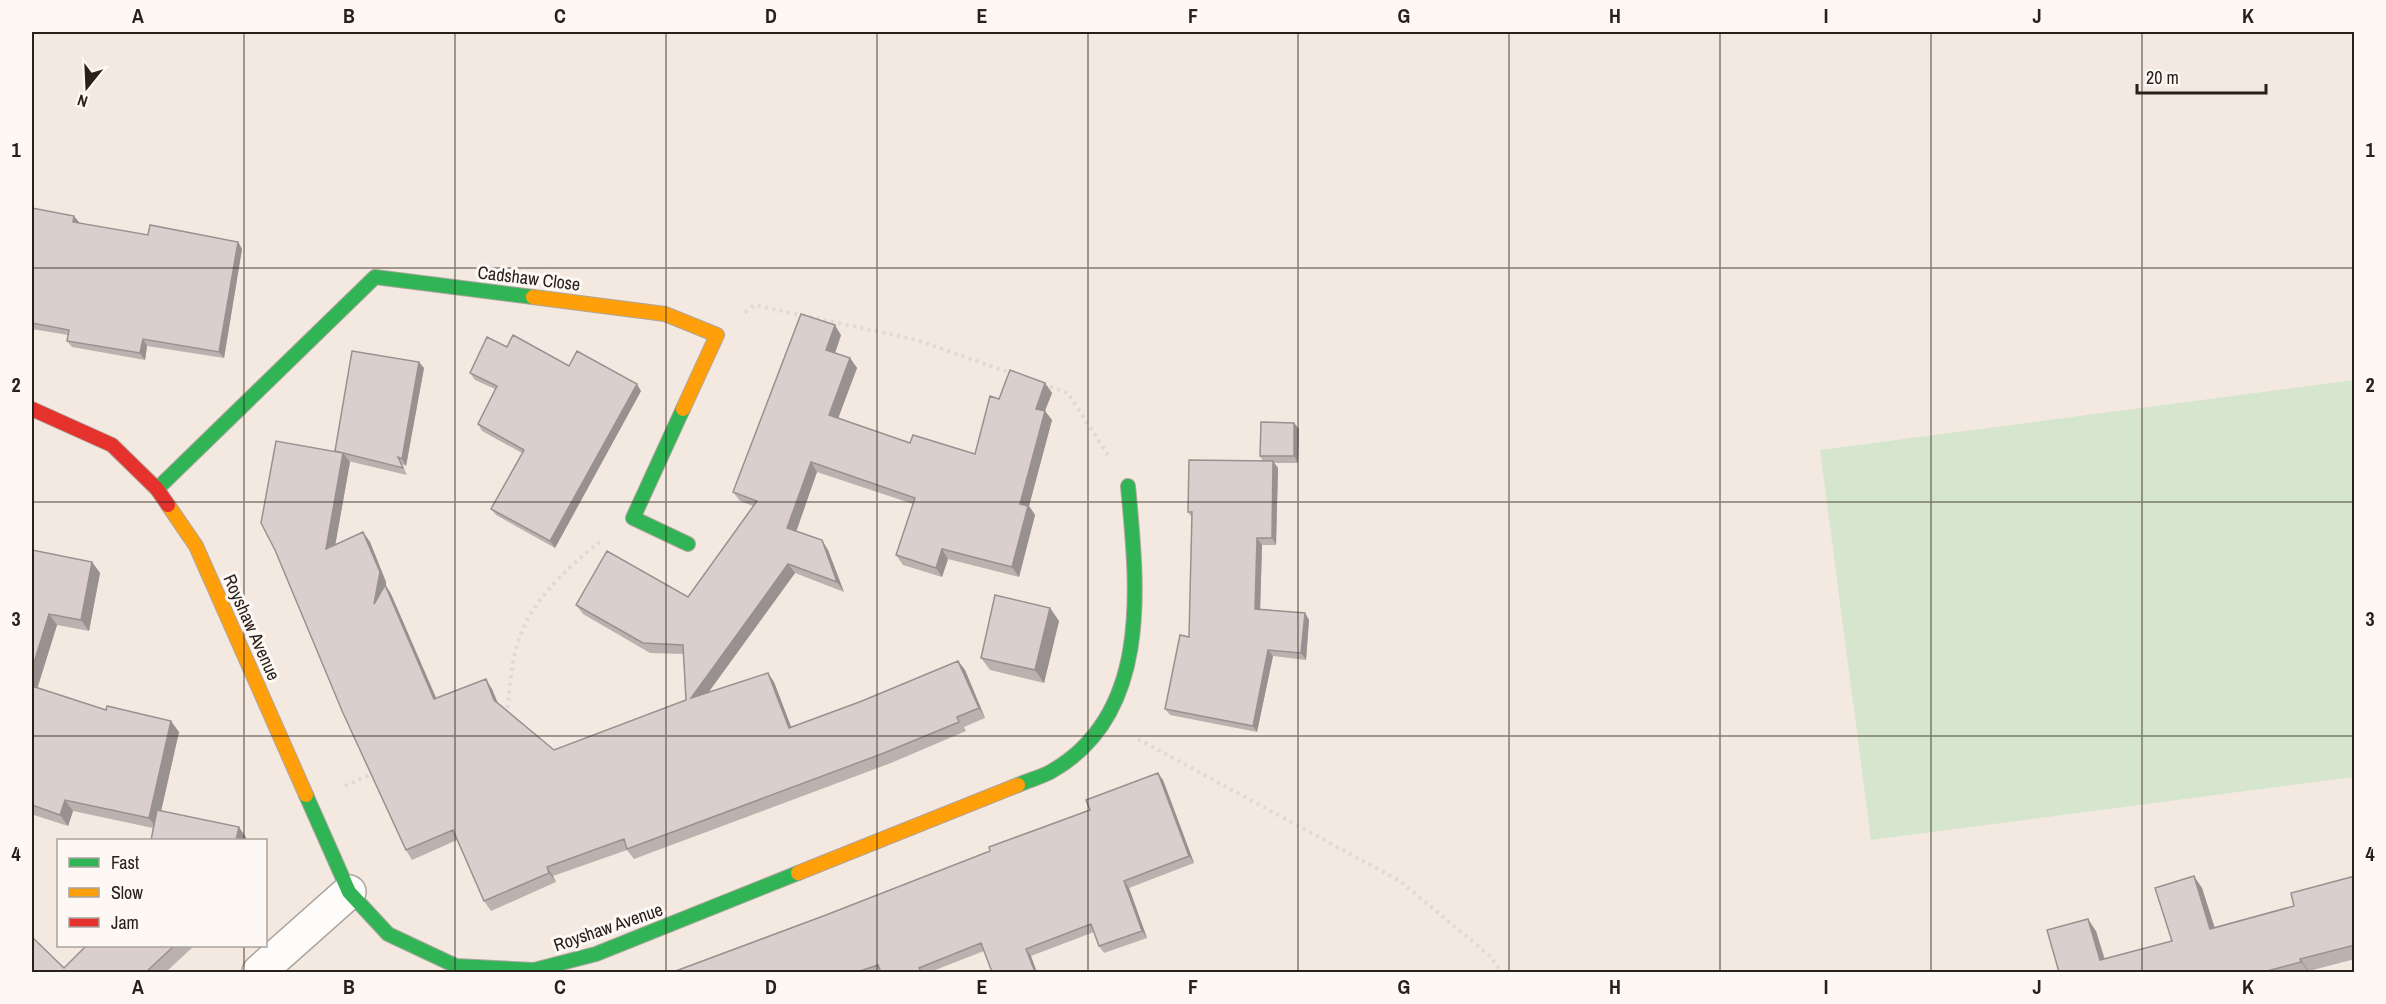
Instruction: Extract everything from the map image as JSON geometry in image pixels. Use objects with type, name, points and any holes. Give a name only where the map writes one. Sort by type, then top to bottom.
[{"type":"street","name":"Cadshaw Close","points":[[157,489],[375,277],[665,314],[717,335]]},
{"type":"street","points":[[688,544],[633,518],[717,335]]},
{"type":"street","name":"Royshaw Avenue","points":[[32,409],[111,445],[157,489],[196,546],[349,892],[388,934],[456,966],[534,970],[596,954],[1052,771],[1093,736],[1103,721],[1119,693],[1133,645],[1137,605],[1128,486]]},
{"type":"street","points":[[259,972],[349,892]]},
{"type":"path","points":[[717,335],[755,304],[917,340],[1014,374]]},
{"type":"path","points":[[1036,381],[1068,393],[1128,486]]},
{"type":"path","points":[[497,716],[507,711],[518,642],[538,602],[581,556],[620,525],[633,518]]},
{"type":"path","points":[[1103,721],[1400,881],[1490,956],[1501,972]]},
{"type":"path","points":[[309,803],[382,769]]},
{"type":"green space","points":[[2354,380],[2354,777],[1871,840],[1820,450]]},
{"type":"building","points":[[32,208],[74,216],[73,222],[148,235],[150,225],[238,242],[219,352],[143,339],[140,353],[67,341],[69,330],[32,323]]},
{"type":"building","points":[[801,314],[835,325],[826,350],[850,358],[829,415],[910,443],[913,435],[975,454],[990,396],[999,399],[1010,370],[1045,383],[1036,409],[1045,411],[1020,504],[1028,506],[1012,567],[942,549],[936,568],[896,555],[915,498],[811,462],[787,528],[822,540],[837,582],[788,564],[691,698],[768,673],[789,728],[862,701],[958,661],[979,708],[957,717],[959,722],[884,753],[627,849],[624,839],[547,867],[549,873],[484,901],[453,830],[406,850],[343,713],[275,550],[261,523],[276,441],[343,453],[326,549],[363,532],[380,572],[374,604],[385,585],[434,699],[486,679],[494,700],[554,750],[686,700],[683,645],[643,643],[576,605],[607,551],[688,597],[757,501],[733,492]]},
{"type":"building","points":[[513,335],[569,366],[577,351],[637,384],[550,541],[491,509],[524,450],[478,424],[497,386],[470,373],[487,337],[507,347]]},
{"type":"building","points":[[352,351],[419,362],[402,459],[398,457],[403,468],[335,451]]},
{"type":"building","points":[[1261,422],[1294,423],[1294,456],[1260,456]]},
{"type":"building","points":[[1189,460],[1273,461],[1272,538],[1257,538],[1255,609],[1305,613],[1301,653],[1268,650],[1253,726],[1165,709],[1180,635],[1189,637],[1192,512],[1188,512]]},
{"type":"building","points":[[32,550],[92,562],[81,620],[49,614],[32,669]]},
{"type":"building","points":[[995,595],[1050,608],[1035,670],[981,658]]},
{"type":"building","points":[[32,686],[106,710],[107,706],[171,721],[149,818],[65,800],[60,815],[32,805]]},
{"type":"building","points":[[1158,773],[1189,856],[1124,881],[1142,931],[1099,946],[1091,924],[1026,949],[1035,972],[992,972],[981,943],[919,968],[921,972],[881,972],[878,965],[857,972],[673,972],[826,915],[990,851],[989,847],[1090,810],[1086,800]]},
{"type":"building","points":[[157,810],[239,827],[236,839],[151,839]]},
{"type":"building","points":[[2194,876],[2210,929],[2294,906],[2291,893],[2355,876],[2355,945],[2300,959],[2301,962],[2263,972],[2059,972],[2047,930],[2088,919],[2100,960],[2172,941],[2155,888]]},
{"type":"building","points":[[32,937],[64,968],[85,947],[173,947],[146,972],[32,972]]},
{"type":"traffic: fast","points":[[157,489],[375,277],[533,297]]},
{"type":"traffic: fast","points":[[683,409],[633,518],[688,544]]},
{"type":"traffic: fast","points":[[1018,785],[1052,771],[1085,746],[1108,716],[1123,681],[1131,644],[1135,604],[1128,486]]},
{"type":"traffic: fast","points":[[306,795],[349,892],[388,934],[456,966],[534,970],[596,954],[798,873]]},
{"type":"traffic: slow","points":[[533,297],[665,314],[717,335],[683,409]]},
{"type":"traffic: slow","points":[[168,505],[196,546],[306,795]]},
{"type":"traffic: slow","points":[[798,873],[1018,785]]},
{"type":"traffic: jam","points":[[32,409],[112,445],[157,489],[168,505]]}]
